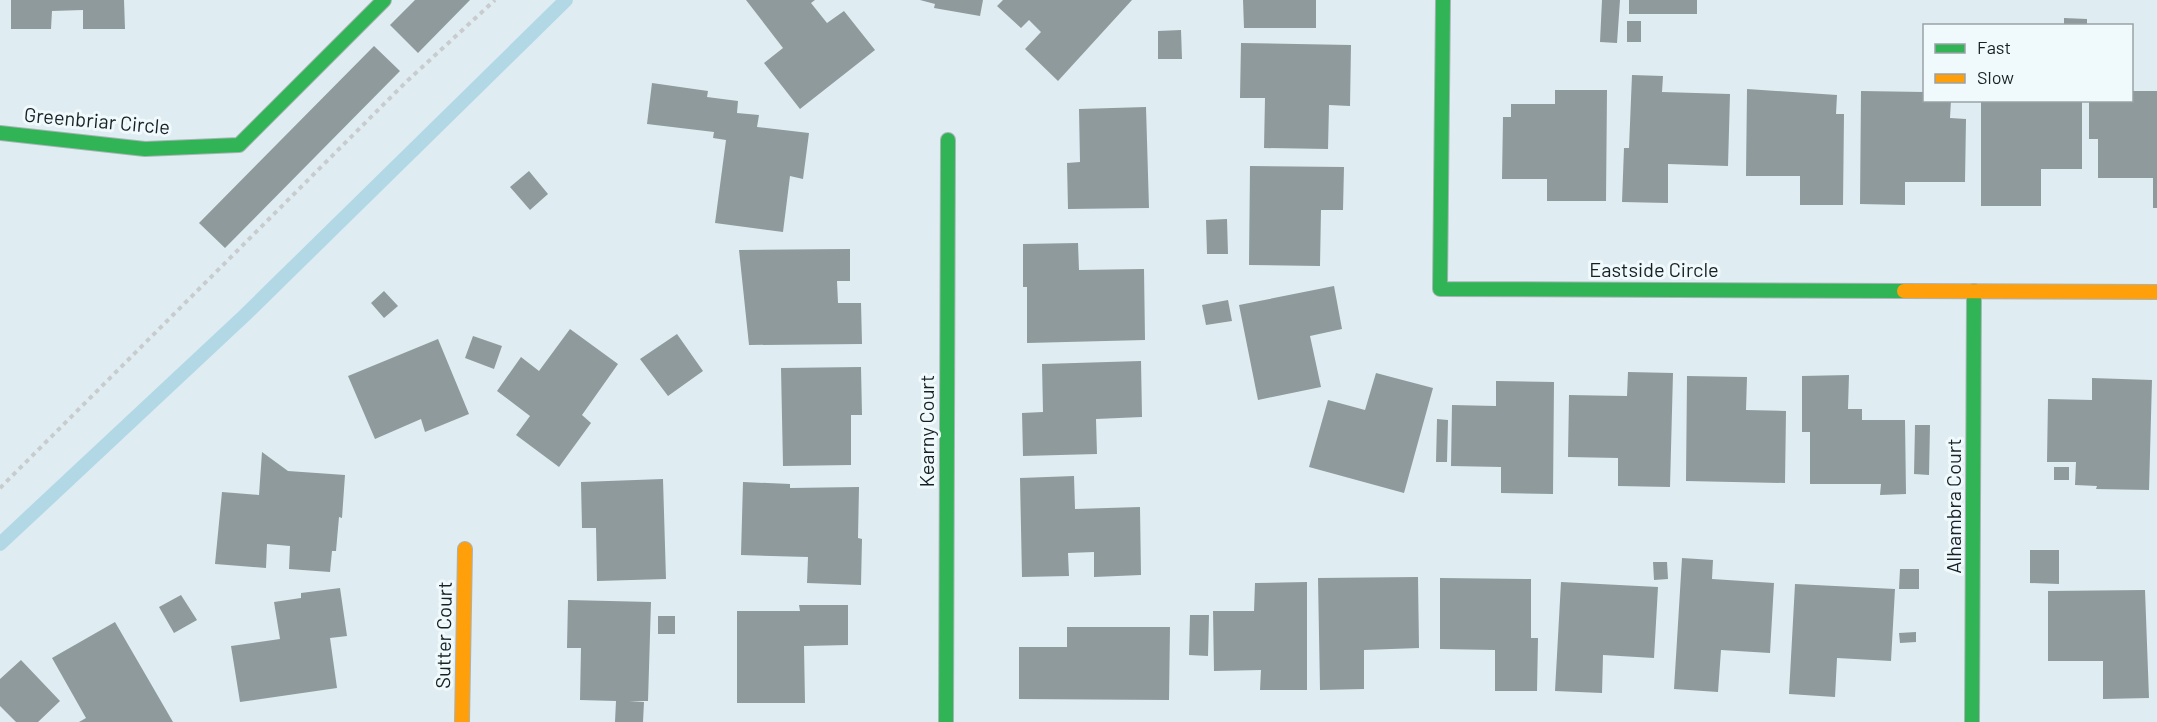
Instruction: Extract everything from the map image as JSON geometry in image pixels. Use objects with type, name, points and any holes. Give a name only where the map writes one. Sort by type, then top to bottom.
[{"type":"street","name":"Greenbriar Circle","points":[[0,133],[145,149],[239,145],[384,0]]},
{"type":"street","name":"Eastside Circle","points":[[1443,0],[1440,289],[2157,292]]},
{"type":"street","name":"Kearny Court","points":[[946,722],[948,140]]},
{"type":"street","name":"Alhambra Court","points":[[1972,722],[1974,291]]},
{"type":"street","name":"Sutter Court","points":[[462,722],[465,549]]},
{"type":"path","points":[[0,488],[406,82],[495,0]]},
{"type":"building","points":[[11,0],[124,0],[125,29],[83,29],[83,10],[52,11],[51,29],[11,29]]},
{"type":"building","points":[[415,0],[470,0],[418,53],[390,25]]},
{"type":"building","points":[[746,0],[815,0],[811,3],[827,23],[844,11],[875,50],[800,109],[764,63],[783,48]]},
{"type":"building","points":[[920,0],[983,0],[980,16],[934,8],[935,4]]},
{"type":"building","points":[[1003,0],[1132,0],[1058,81],[1025,49],[1041,32],[1029,20],[1021,28],[997,6]]},
{"type":"building","points":[[1243,0],[1316,0],[1316,28],[1244,28]]},
{"type":"building","points":[[1602,0],[1620,0],[1617,43],[1600,42]]},
{"type":"building","points":[[1629,0],[1697,0],[1697,14],[1629,14]]},
{"type":"building","points":[[2064,18],[2087,19],[2087,24],[2064,24]]},
{"type":"building","points":[[1627,21],[1641,21],[1641,42],[1627,42]]},
{"type":"building","points":[[1181,30],[1182,59],[1158,59],[1158,31]]},
{"type":"building","points":[[1241,43],[1351,45],[1350,106],[1329,105],[1328,149],[1264,148],[1265,98],[1240,98]]},
{"type":"building","points":[[374,46],[400,71],[225,248],[199,223]]},
{"type":"building","points":[[1632,75],[1663,76],[1662,92],[1730,94],[1728,166],[1668,164],[1668,203],[1622,202],[1624,148],[1629,148]]},
{"type":"building","points":[[652,83],[708,91],[707,97],[738,101],[737,113],[759,115],[757,127],[809,133],[803,179],[790,176],[783,232],[715,223],[726,140],[713,138],[714,132],[647,124]]},
{"type":"building","points":[[1747,89],[1837,95],[1836,114],[1844,114],[1843,205],[1800,205],[1800,176],[1746,176]]},
{"type":"building","points":[[1555,90],[1607,90],[1606,201],[1547,201],[1547,179],[1502,179],[1503,117],[1511,117],[1511,104],[1555,104]]},
{"type":"building","points":[[1861,91],[1923,92],[1923,102],[1951,102],[1950,118],[1966,119],[1965,182],[1905,182],[1905,205],[1860,204]]},
{"type":"building","points":[[2133,91],[2157,91],[2157,208],[2153,208],[2153,178],[2098,178],[2098,139],[2089,139],[2089,102],[2133,102]]},
{"type":"building","points":[[1981,102],[2082,102],[2082,169],[2041,169],[2041,206],[1981,206]]},
{"type":"building","points":[[1146,107],[1149,208],[1068,209],[1067,163],[1080,162],[1079,109]]},
{"type":"building","points":[[1250,166],[1344,167],[1343,210],[1321,210],[1320,266],[1249,265]]},
{"type":"building","points":[[529,171],[548,194],[530,210],[510,187]]},
{"type":"building","points":[[1227,219],[1228,254],[1207,254],[1206,220]]},
{"type":"building","points":[[1078,243],[1079,270],[1144,269],[1145,340],[1027,343],[1027,287],[1023,287],[1023,244]]},
{"type":"building","points":[[850,249],[850,281],[837,281],[838,303],[861,303],[862,344],[749,345],[739,250]]},
{"type":"building","points":[[1334,286],[1342,329],[1310,336],[1321,387],[1258,400],[1239,305]]},
{"type":"building","points":[[384,291],[398,306],[384,318],[371,303]]},
{"type":"building","points":[[1228,300],[1232,321],[1206,325],[1202,305]]},
{"type":"building","points":[[570,329],[618,364],[582,415],[591,423],[559,467],[516,435],[530,416],[497,391],[521,357],[539,371]]},
{"type":"building","points":[[677,334],[703,371],[668,396],[640,359]]},
{"type":"building","points":[[473,336],[502,346],[494,369],[465,358]]},
{"type":"building","points":[[438,339],[469,414],[425,432],[421,419],[375,439],[348,376]]},
{"type":"building","points":[[1141,361],[1142,417],[1096,419],[1097,454],[1023,456],[1022,413],[1043,412],[1042,364]]},
{"type":"building","points":[[861,367],[862,415],[851,415],[851,465],[783,466],[781,368]]},
{"type":"building","points":[[1628,372],[1673,373],[1670,487],[1618,486],[1618,458],[1568,457],[1569,395],[1627,396]]},
{"type":"building","points":[[1376,373],[1433,388],[1404,493],[1309,467],[1328,400],[1365,410]]},
{"type":"building","points":[[1849,375],[1848,409],[1862,409],[1862,420],[1905,420],[1906,494],[1880,495],[1881,484],[1810,484],[1810,432],[1802,432],[1802,376]]},
{"type":"building","points":[[1687,376],[1747,377],[1746,410],[1786,411],[1785,483],[1686,481]]},
{"type":"building","points":[[2092,378],[2152,380],[2149,490],[2096,489],[2097,486],[2075,485],[2076,462],[2047,462],[2048,399],[2092,400]]},
{"type":"building","points":[[1496,381],[1554,382],[1553,494],[1501,493],[1501,467],[1451,466],[1452,405],[1496,406]]},
{"type":"building","points":[[1437,419],[1448,420],[1447,462],[1436,462]]},
{"type":"building","points":[[1915,425],[1930,425],[1929,475],[1914,474]]},
{"type":"building","points":[[262,452],[288,471],[345,475],[342,518],[339,517],[336,551],[332,551],[330,572],[289,569],[290,546],[267,544],[266,568],[215,564],[222,492],[259,495]]},
{"type":"building","points":[[2054,467],[2069,467],[2069,480],[2054,480]]},
{"type":"building","points":[[1074,476],[1075,509],[1140,507],[1141,575],[1094,577],[1094,552],[1068,553],[1069,576],[1022,577],[1020,478]]},
{"type":"building","points":[[663,479],[666,579],[597,581],[596,528],[582,528],[581,482]]},
{"type":"building","points":[[743,482],[790,484],[790,488],[859,487],[858,538],[862,539],[861,585],[807,583],[808,557],[741,555]]},
{"type":"building","points":[[2030,550],[2059,550],[2059,584],[2030,583]]},
{"type":"building","points":[[1682,558],[1713,560],[1712,579],[1774,583],[1770,653],[1721,650],[1718,692],[1674,689]]},
{"type":"building","points":[[1653,562],[1667,562],[1668,579],[1654,580]]},
{"type":"building","points":[[1900,569],[1919,569],[1919,589],[1899,589]]},
{"type":"building","points":[[1418,577],[1419,648],[1364,650],[1364,689],[1320,690],[1318,578]]},
{"type":"building","points":[[1440,578],[1531,579],[1531,638],[1538,638],[1537,691],[1495,691],[1495,650],[1440,649]]},
{"type":"building","points":[[1307,582],[1307,690],[1260,690],[1261,670],[1214,671],[1213,611],[1254,611],[1255,583]]},
{"type":"building","points":[[1561,582],[1658,587],[1654,658],[1603,655],[1602,693],[1555,691]]},
{"type":"building","points":[[1795,584],[1895,589],[1891,661],[1837,658],[1835,697],[1789,694]]},
{"type":"building","points":[[340,588],[347,636],[330,638],[337,688],[240,702],[231,646],[280,639],[274,602],[301,598],[301,593]]},
{"type":"building","points":[[2145,590],[2149,698],[2103,699],[2103,661],[2048,661],[2048,591]]},
{"type":"building","points":[[181,595],[197,620],[174,633],[159,607]]},
{"type":"building","points":[[568,600],[651,602],[648,701],[629,701],[644,702],[643,722],[615,722],[616,701],[580,700],[581,648],[567,648]]},
{"type":"building","points":[[799,605],[848,605],[848,645],[804,646],[805,703],[737,703],[737,611],[800,611]]},
{"type":"building","points":[[1190,615],[1209,615],[1208,656],[1189,655]]},
{"type":"building","points":[[658,616],[675,616],[675,634],[658,634]]},
{"type":"building","points":[[115,622],[173,722],[79,722],[86,718],[52,658]]},
{"type":"building","points":[[1067,627],[1170,627],[1169,700],[1019,699],[1019,647],[1067,647]]},
{"type":"building","points":[[1916,632],[1916,642],[1900,643],[1899,633]]},
{"type":"building","points":[[21,660],[60,701],[38,722],[16,722],[0,706],[0,679]]},
{"type":"waterway","points":[[0,544],[245,315],[566,0]]},
{"type":"traffic: fast","points":[[0,133],[145,149],[239,145],[384,0]]},
{"type":"traffic: fast","points":[[1443,0],[1440,289],[1904,291]]},
{"type":"traffic: fast","points":[[946,722],[948,140]]},
{"type":"traffic: fast","points":[[1972,722],[1974,291]]},
{"type":"traffic: slow","points":[[1904,291],[2157,292]]},
{"type":"traffic: slow","points":[[462,722],[465,549]]}]
